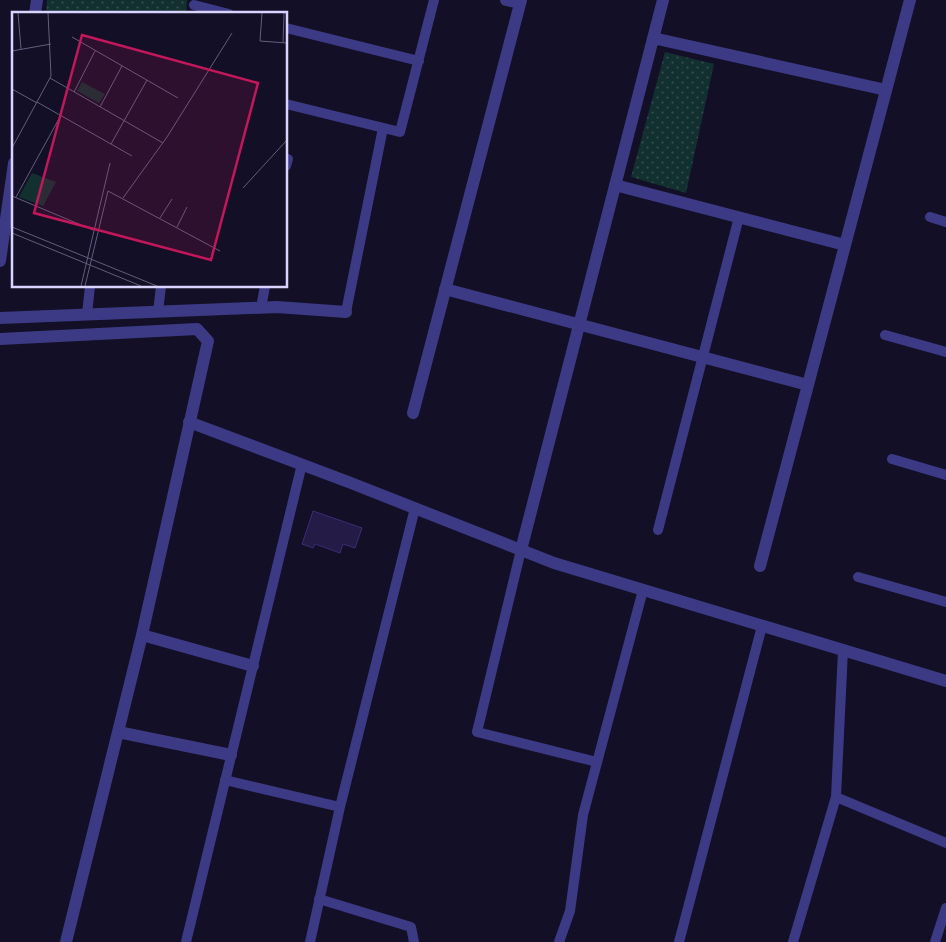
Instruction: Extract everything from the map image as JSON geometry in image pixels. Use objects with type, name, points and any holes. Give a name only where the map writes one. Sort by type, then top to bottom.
[{"type":"street","points":[[413,413],[520,2],[506,0]]},
{"type":"street","points":[[521,550],[663,0]]},
{"type":"street","points":[[760,566],[910,0]]},
{"type":"street","points":[[653,38],[886,90]]},
{"type":"street","points":[[0,261],[12,177]]},
{"type":"street","points":[[615,185],[845,244]]},
{"type":"street","points":[[445,289],[808,385]]},
{"type":"street","points":[[0,318],[261,308],[346,312]]},
{"type":"street","points":[[0,338],[197,329],[208,340],[142,635],[66,942]]},
{"type":"street","points":[[189,422],[302,464],[554,563],[946,681]]},
{"type":"street","points":[[142,635],[253,666]]},
{"type":"street","points":[[118,732],[231,755]]},
{"type":"lane","points":[[288,104],[400,132],[434,0]]},
{"type":"lane","points":[[194,6],[220,12]]},
{"type":"lane","points":[[288,28],[419,61]]},
{"type":"lane","points":[[346,312],[383,128]]},
{"type":"lane","points":[[658,530],[739,217]]},
{"type":"lane","points":[[930,217],[946,222]]},
{"type":"lane","points":[[87,314],[90,288]]},
{"type":"lane","points":[[158,312],[161,288]]},
{"type":"lane","points":[[261,308],[265,288]]},
{"type":"lane","points":[[885,335],[946,352]]},
{"type":"lane","points":[[892,459],[946,475]]},
{"type":"lane","points":[[186,942],[302,464]]},
{"type":"lane","points":[[310,942],[340,807],[414,508]]},
{"type":"lane","points":[[521,550],[477,732],[597,762]]},
{"type":"lane","points":[[858,577],[946,602]]},
{"type":"lane","points":[[559,942],[570,911],[583,815],[643,590]]},
{"type":"lane","points":[[679,942],[762,626]]},
{"type":"lane","points":[[794,942],[836,797],[843,650]]},
{"type":"lane","points":[[225,780],[340,807]]},
{"type":"lane","points":[[836,797],[946,843]]},
{"type":"lane","points":[[319,899],[411,927],[414,942]]},
{"type":"lane","points":[[935,942],[946,908]]},
{"type":"green space","points":[[47,0],[187,0],[186,12],[46,12]]},
{"type":"green space","points":[[665,52],[714,64],[686,193],[631,177]]},
{"type":"building","points":[[313,511],[362,528],[355,548],[343,544],[340,553],[315,544],[313,548],[302,544]]}]
